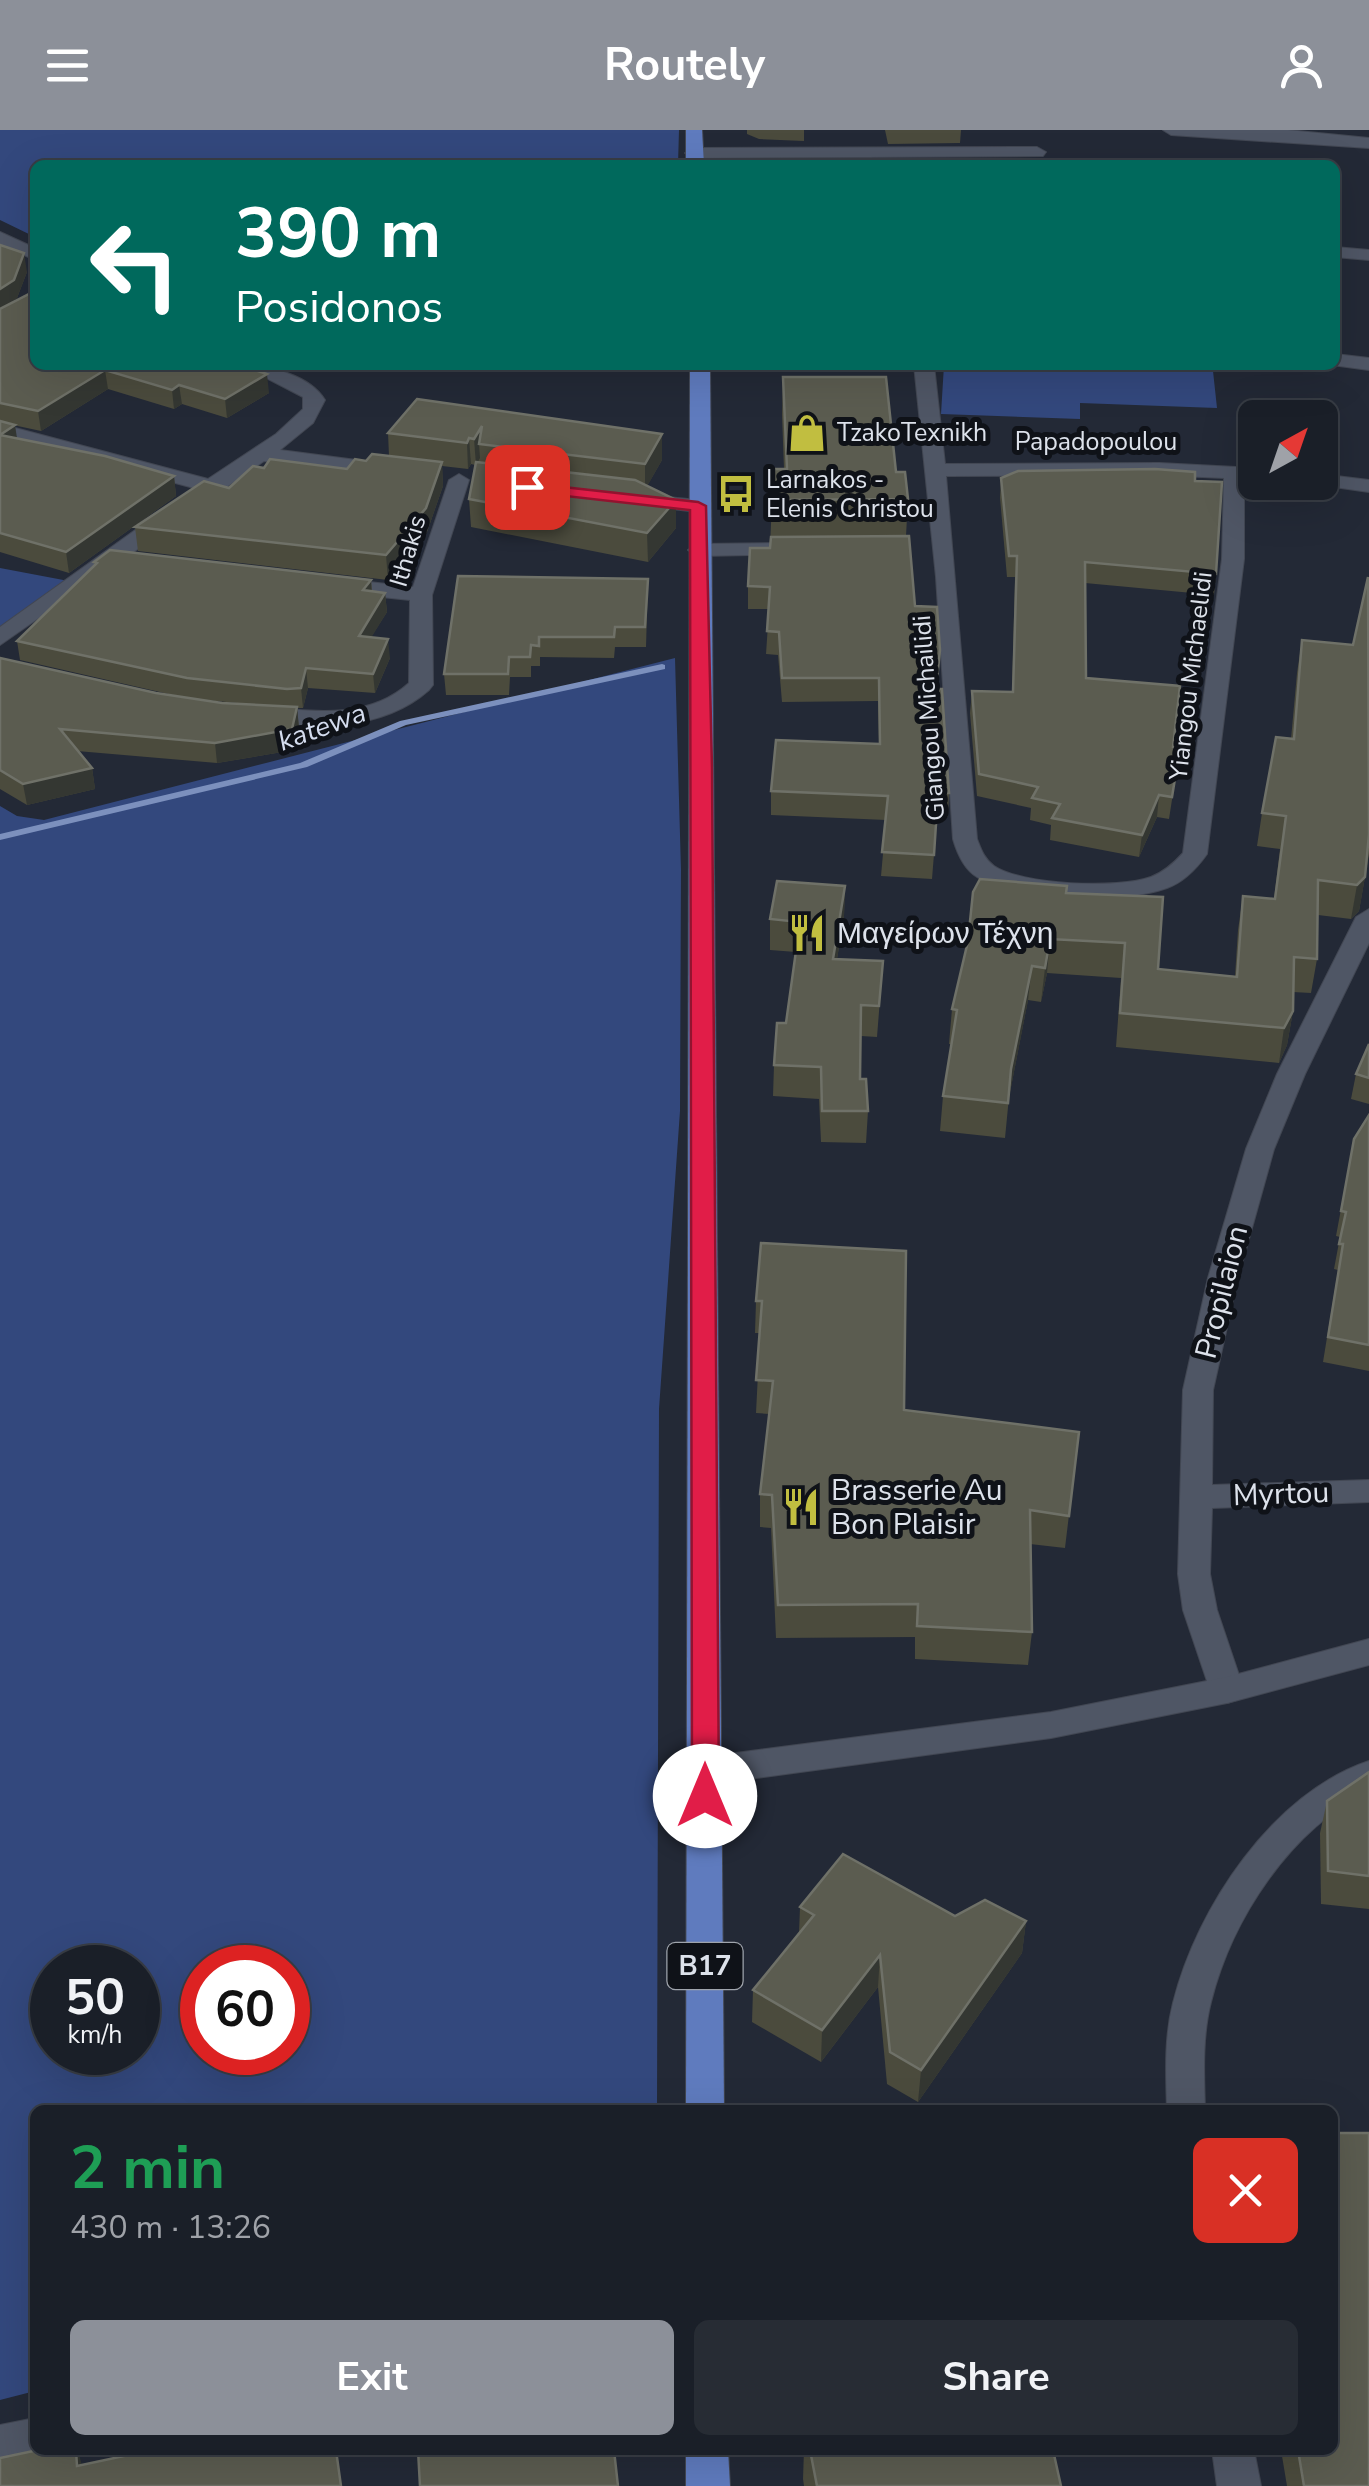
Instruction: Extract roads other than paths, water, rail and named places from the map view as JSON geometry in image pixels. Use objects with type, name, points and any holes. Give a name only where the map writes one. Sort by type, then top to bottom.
[{"type":"main road","points":[[694,130],[694,159]]},
{"type":"main road","name":"B17","points":[[700,370],[705,2105]]},
{"type":"main road","points":[[707,2455],[708,2486]]},
{"type":"street","points":[[1171,130],[1369,144]]},
{"type":"street","points":[[1254,130],[1306,138]]},
{"type":"street","points":[[694,159],[891,158],[1037,152]]},
{"type":"street","points":[[0,237],[30,252]]},
{"type":"street","points":[[1340,252],[1369,255]]},
{"type":"street","points":[[1340,361],[1369,364]]},
{"type":"street","points":[[0,638],[106,558],[312,414],[315,400],[302,387],[263,370]]},
{"type":"street","name":"Giangou Michailidi","points":[[925,370],[938,470],[933,549],[965,839],[975,862],[994,877],[1029,884],[1118,888],[1172,876]]},
{"type":"street","points":[[5,436],[210,486]]},
{"type":"street","points":[[260,454],[404,473]]},
{"type":"street","name":"Papadopoulou","points":[[938,470],[1238,472]]},
{"type":"street","name":"Ithakis","points":[[231,711],[337,717],[374,713],[414,694],[422,678],[421,595],[459,480]]},
{"type":"street","points":[[1338,482],[1369,486]]},
{"type":"street","points":[[606,496],[698,506]]},
{"type":"street","name":"Yiangou Michaelidi","points":[[1172,876],[1186,865],[1199,840],[1241,500]]},
{"type":"street","points":[[699,550],[812,550]]},
{"type":"street","points":[[106,558],[145,562]]},
{"type":"street","points":[[303,581],[421,595]]},
{"type":"street","name":"Propilaion","points":[[1228,1690],[1200,1610],[1194,1574],[1198,1390],[1260,1150],[1291,1074],[1369,916]]},
{"type":"street","name":"Myrtou","points":[[1194,1498],[1369,1491]]},
{"type":"street","points":[[705,1771],[1051,1725],[1228,1690],[1369,1652]]},
{"type":"street","points":[[1186,2105],[1185,2054],[1192,2002],[1208,1958],[1243,1892],[1286,1834],[1316,1804],[1369,1775]]},
{"type":"street","points":[[0,2445],[30,2439]]},
{"type":"street","points":[[1234,2455],[1239,2486]]},
{"type":"waterway","name":"katewa","points":[[0,837],[303,765],[403,723],[662,667]]},
{"type":"place","name":"TzakoTexnikh","points":[[807,433]]},
{"type":"place","name":"Larnakos - Elenis Christou","points":[[736,494]]},
{"type":"place","name":"Μαγείρων Τέχνη","points":[[807,933]]},
{"type":"place","name":"Brasserie Au Bon Plaisir","points":[[801,1507]]}]
